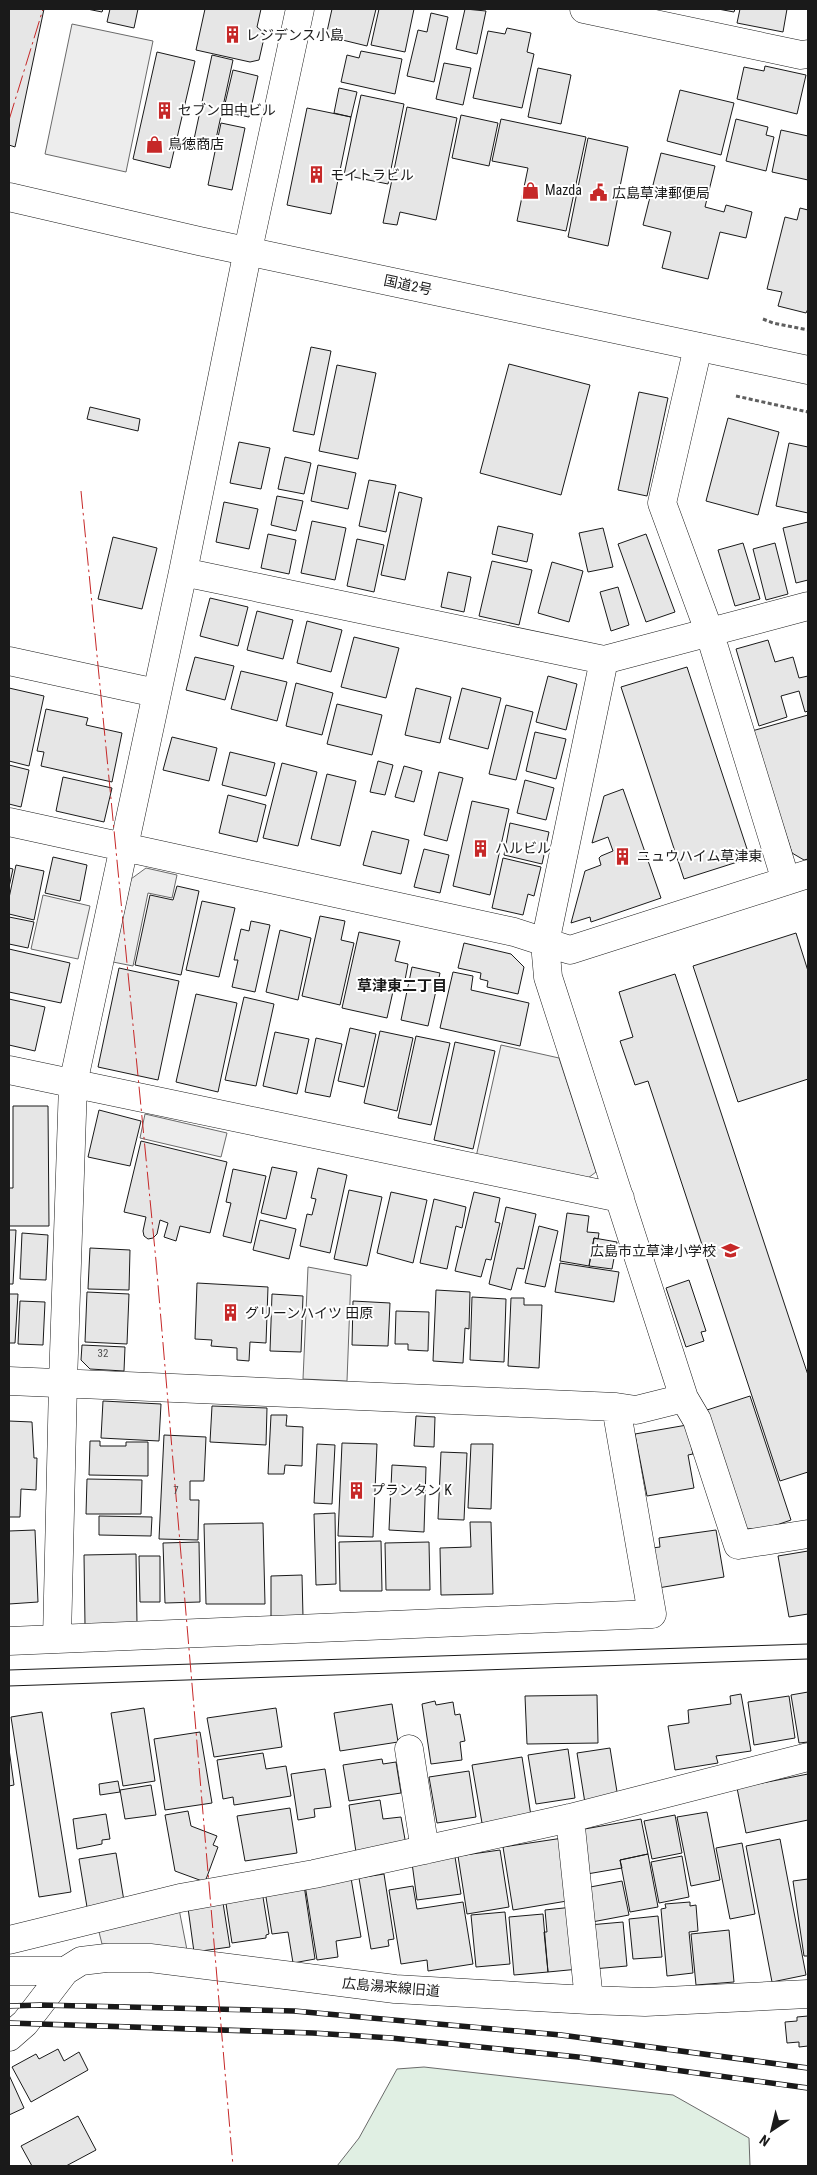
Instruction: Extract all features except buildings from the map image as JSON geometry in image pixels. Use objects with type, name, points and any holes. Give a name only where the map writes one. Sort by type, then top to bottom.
[{"type":"main road","points":[[57,1639],[62,1383],[73,1084],[183,572],[248,250],[300,9]]},
{"type":"main road","points":[[584,9],[801,55],[808,54]]},
{"type":"main road","name":"国道2号","points":[[9,196],[248,250],[808,370]]},
{"type":"main road","points":[[9,822],[514,932],[570,950],[797,877],[662,504],[698,347]]},
{"type":"main road","points":[[183,572],[604,660],[808,606]]},
{"type":"main road","points":[[604,660],[545,943],[548,976],[684,1398],[697,1420],[738,1545],[808,1534]]},
{"type":"main road","points":[[9,662],[156,693]]},
{"type":"main road","points":[[9,1070],[620,1198]]},
{"type":"main road","points":[[9,1381],[616,1407],[636,1410],[684,1398]]},
{"type":"main road","points":[[9,1641],[652,1614],[616,1407]]},
{"type":"main road","points":[[409,1749],[425,1850]]},
{"type":"main road","points":[[9,1940],[180,1898],[314,1874],[570,1818],[808,1757]]},
{"type":"main road","points":[[570,1818],[590,2000]]},
{"type":"main road","name":"広島湯来線旧道","points":[[9,2037],[25,2023],[65,1971],[81,1961],[106,1958],[150,1958],[395,1989],[590,2000],[645,2002],[808,1994]]},
{"type":"main road","points":[[9,1970],[65,1971]]},
{"type":"path","points":[[763,319],[773,323],[808,330]]},
{"type":"path","points":[[736,396],[808,412]]},
{"type":"green space","points":[[424,2067],[673,2095],[749,2138],[750,2166],[337,2166],[359,2138],[397,2069]]},
{"type":"shaded area","points":[[72,24],[153,41],[126,172],[45,154]]},
{"type":"shaded area","points":[[146,868],[177,875],[172,898],[148,893],[133,966],[113,962],[131,879]]},
{"type":"shaded area","points":[[43,895],[90,906],[78,959],[31,949]]},
{"type":"shaded area","points":[[501,1045],[559,1058],[596,1172],[584,1181],[476,1157]]},
{"type":"shaded area","points":[[145,1114],[227,1133],[221,1157],[140,1138]]},
{"type":"shaded area","points":[[308,1267],[351,1275],[347,1381],[303,1379]]},
{"type":"shaded area","points":[[178,1904],[187,1950],[102,1944],[97,1924]]},
{"type":"tram line","points":[[9,1670],[808,1644]]},
{"type":"tram line","points":[[9,1686],[808,1659]]},
{"type":"railway","points":[[9,2006],[40,2005],[294,2011],[561,2035],[808,2068]]},
{"type":"railway","points":[[9,2023],[313,2033],[391,2038],[578,2057],[808,2088]]},
{"type":"power","points":[[9,120],[43,9]]},
{"type":"power","points":[[81,491],[156,1261],[233,2166]]},
{"type":"place","name":"レジデンス小島","points":[[232,35]]},
{"type":"place","name":"セブン田中ビル","points":[[164,110]]},
{"type":"place","name":"鳥徳商店","points":[[154,144]]},
{"type":"place","name":"モイトラビル","points":[[316,175]]},
{"type":"place","name":"Mazda","points":[[531,190]]},
{"type":"place","name":"広島草津郵便局","points":[[598,193]]},
{"type":"place","name":"ハルビル","points":[[481,848]]},
{"type":"place","name":"ニュウハイム草津東","points":[[623,856]]},
{"type":"place","name":"広島市立草津小学校","points":[[730,1251]]},
{"type":"place","name":"グリーンハイツ 田原","points":[[231,1313]]},
{"type":"place","name":"プランタン K","points":[[357,1490]]},
{"type":"district","name":"草津東二丁目","points":[[402,986]]}]
